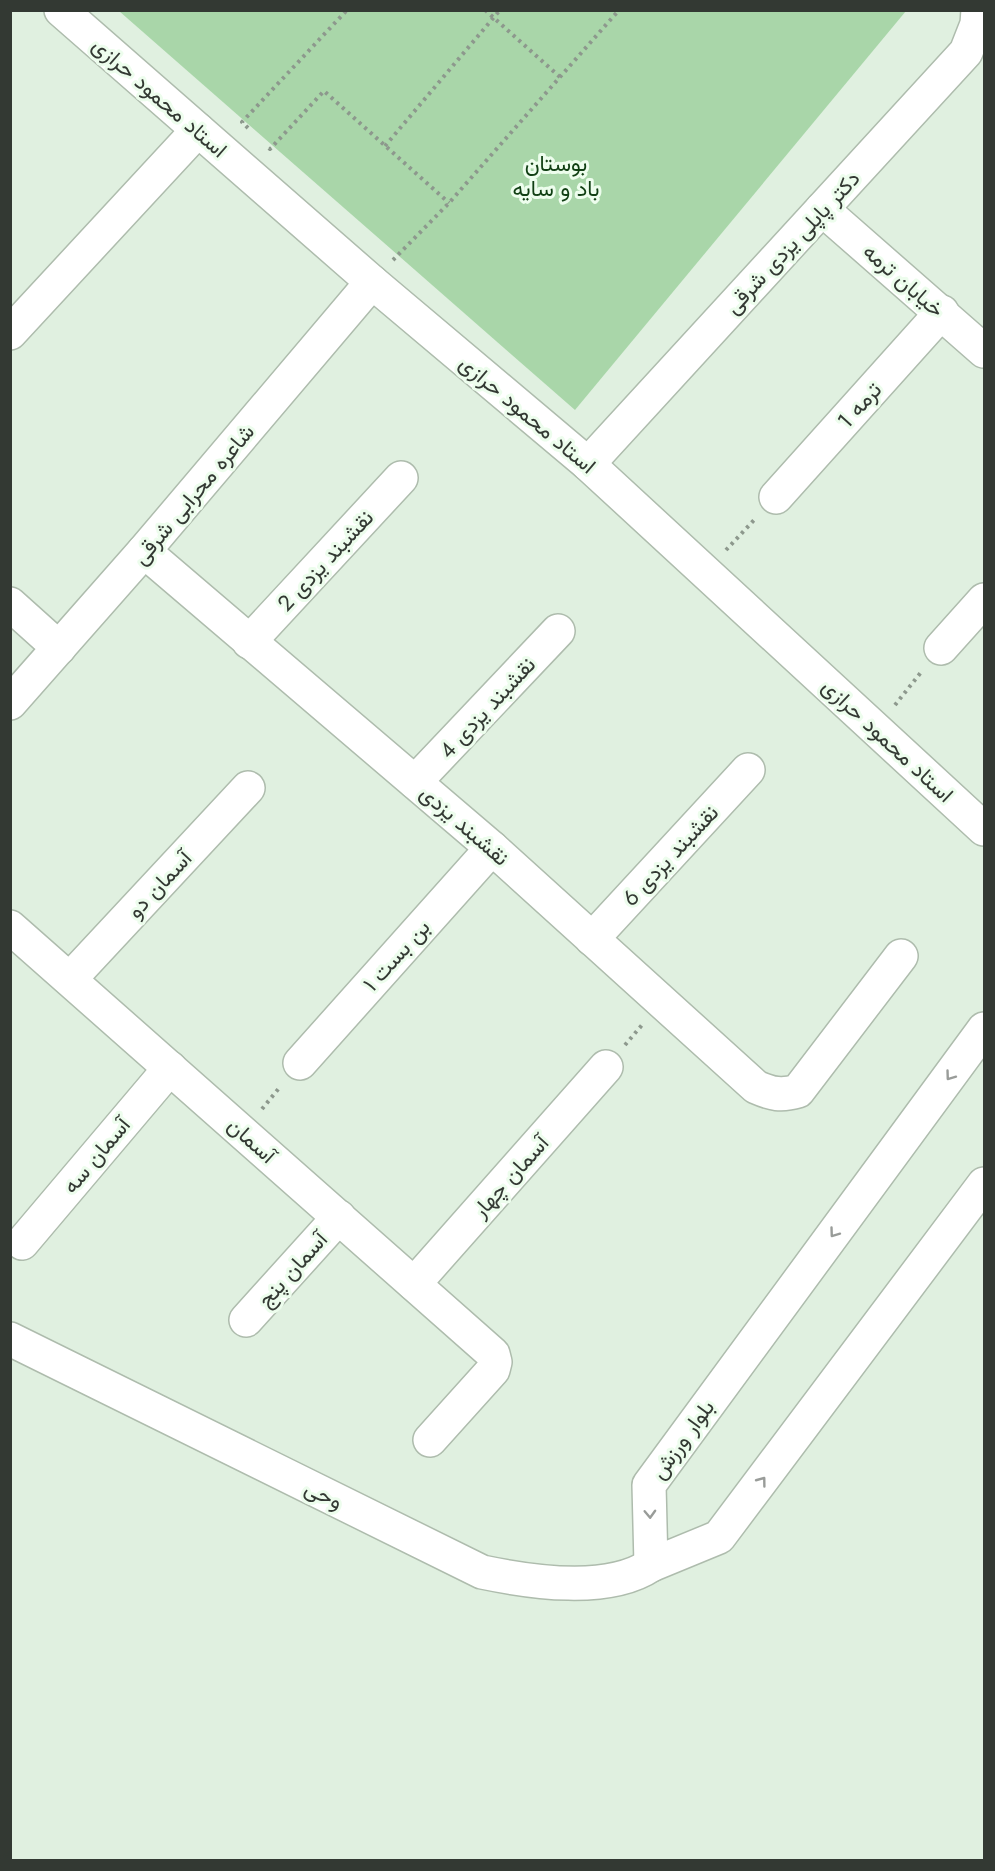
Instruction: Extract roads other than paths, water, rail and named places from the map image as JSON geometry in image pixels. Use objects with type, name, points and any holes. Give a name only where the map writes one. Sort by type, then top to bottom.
[{"type":"street","name":"استاد محمود حرازی","points":[[61,10],[372,282],[588,464],[984,829]]},
{"type":"street","name":"دکتر پاپلی یزدی شرقی","points":[[588,464],[966,52],[977,24],[978,10]]},
{"type":"street","points":[[10,333],[198,130]]},
{"type":"street","name":"خیابان ترمه","points":[[822,209],[984,351]]},
{"type":"street","name":"شاعره محرابی شرقی","points":[[10,703],[144,551],[372,282]]},
{"type":"street","name":"ترمه 1","points":[[776,497],[942,312]]},
{"type":"street","name":"نقشبند یزدی 2","points":[[249,642],[401,478]]},
{"type":"street","name":"نقشبند یزدی","points":[[144,551],[492,848],[756,1087],[771,1094],[785,1095],[798,1090],[901,956]]},
{"type":"street","points":[[941,648],[984,600]]},
{"type":"street","points":[[10,604],[59,648]]},
{"type":"street","name":"نقشبند یزدی 4","points":[[415,783],[558,631]]},
{"type":"street","name":"نقشبند یزدی 6","points":[[592,939],[748,770]]},
{"type":"street","name":"آسمان دو","points":[[70,980],[248,788]]},
{"type":"street","name":"بن بست ۱","points":[[300,1063],[492,848]]},
{"type":"street","name":"آسمان","points":[[10,927],[493,1354],[494,1370],[430,1440]]},
{"type":"street","name":"بلوار ورزش","points":[[651,1565],[649,1485],[984,1029]]},
{"type":"street","name":"آسمان چهار","points":[[414,1284],[606,1067]]},
{"type":"street","name":"آسمان سه","points":[[21,1243],[170,1068]]},
{"type":"street","points":[[651,1565],[719,1538],[984,1184]]},
{"type":"street","name":"آسمان پنج","points":[[246,1320],[339,1218]]},
{"type":"street","name":"وحی","points":[[10,1339],[482,1572],[518,1579],[599,1581],[626,1578],[640,1573],[651,1565]]},
{"type":"park label","name":"بوستان باد و سایه","points":[[556,176]]}]
